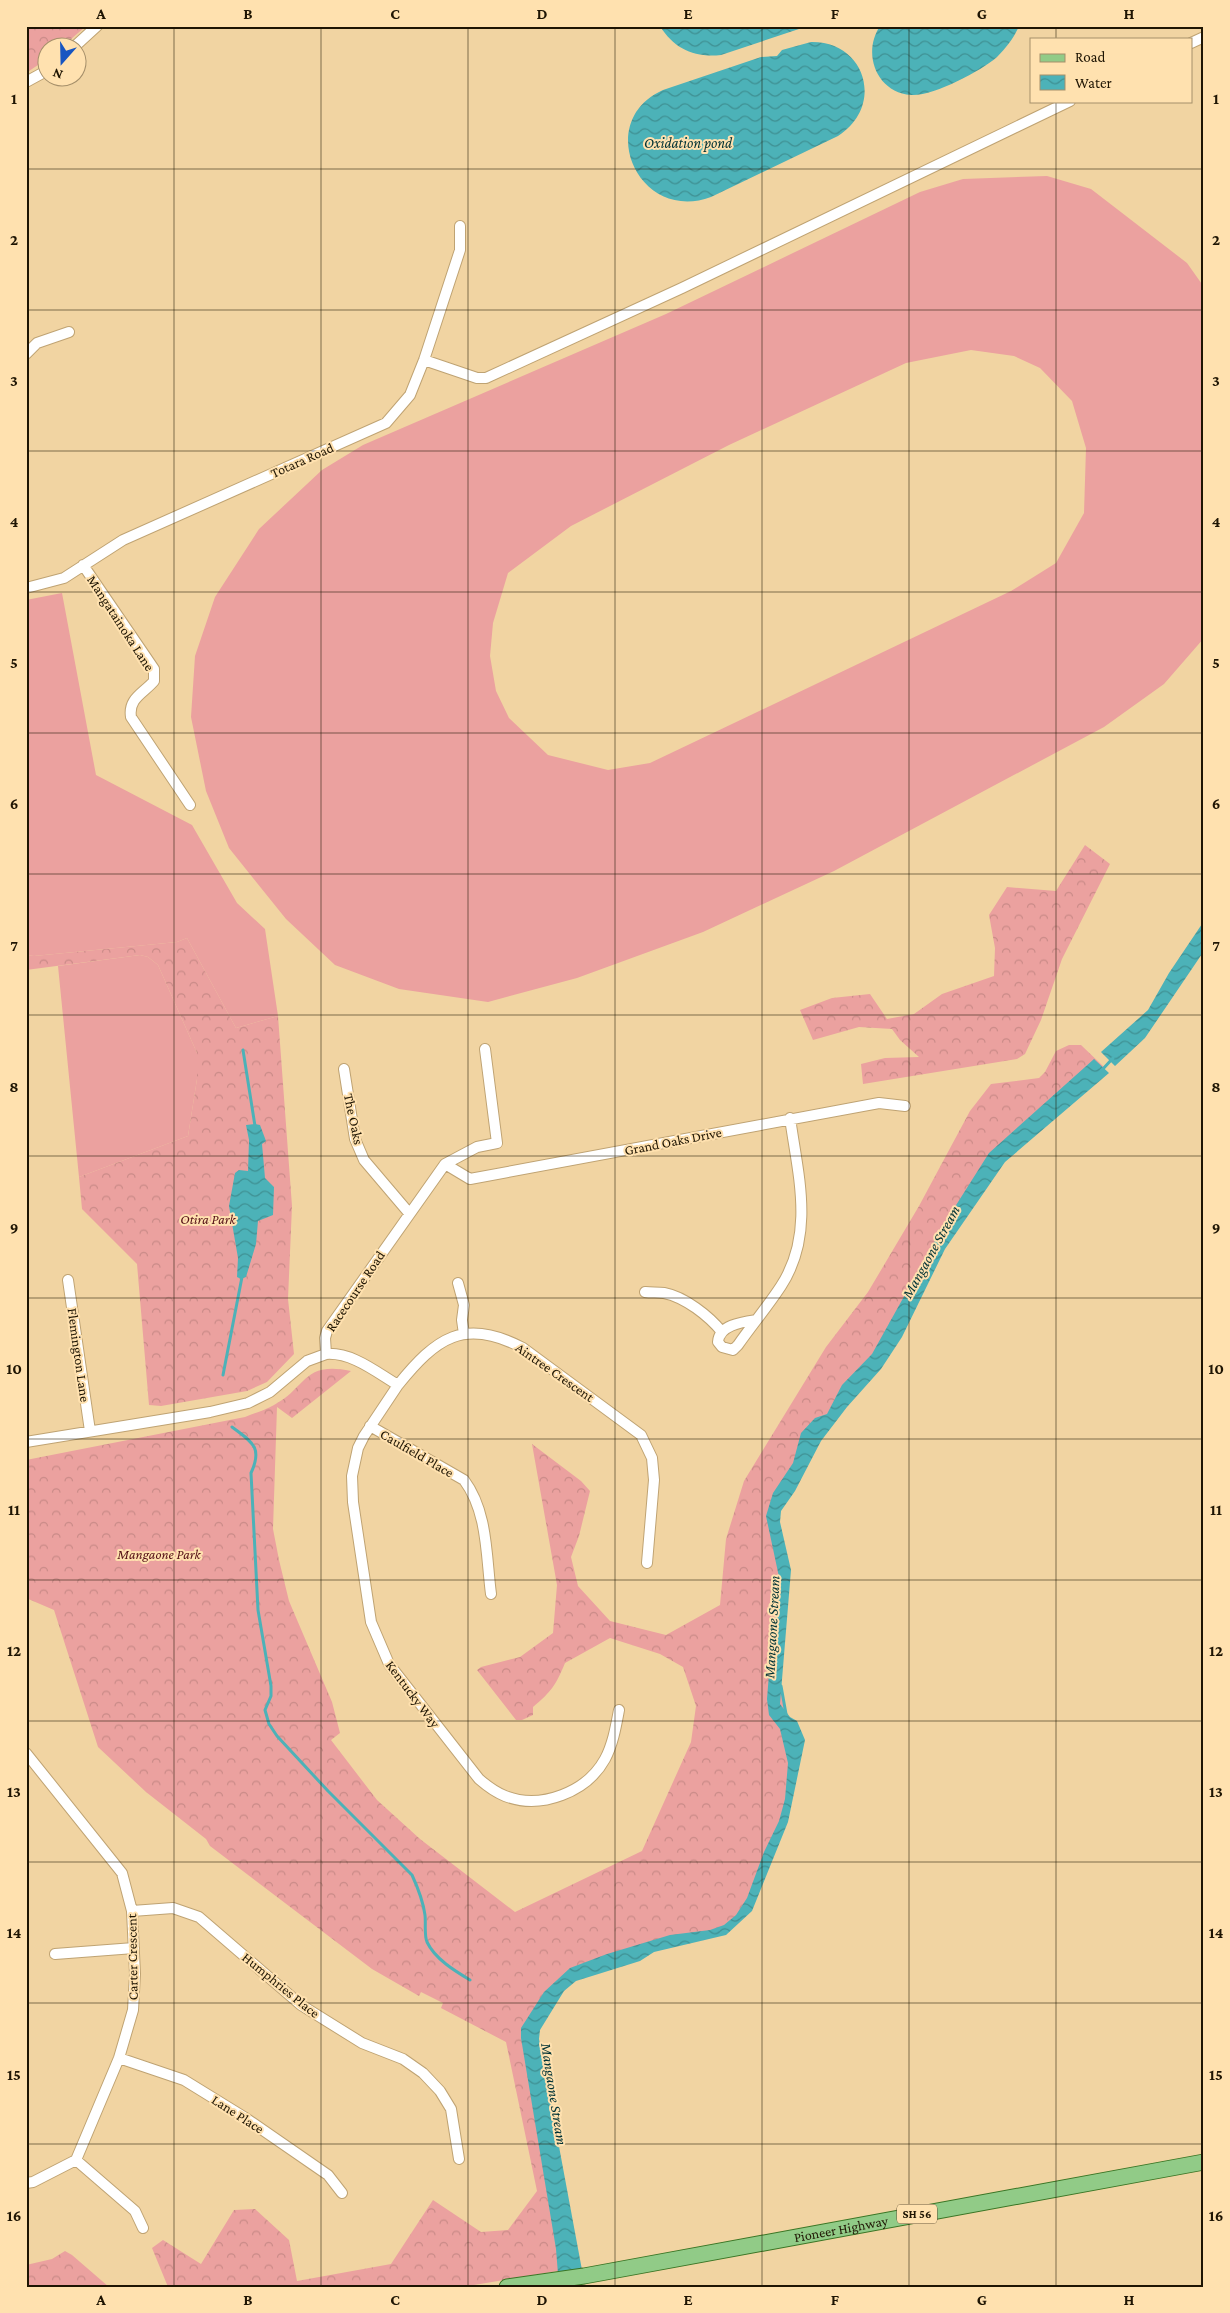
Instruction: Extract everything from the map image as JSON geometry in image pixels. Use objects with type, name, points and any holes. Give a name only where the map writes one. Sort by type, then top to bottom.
[{"type":"main road","name":"Pioneer Highway","points":[[507,2287],[584,2276],[1204,2162]]},
{"type":"street","points":[[84,38],[97,26]]},
{"type":"street","points":[[1192,43],[1204,37]]},
{"type":"street","points":[[26,82],[38,75]]},
{"type":"street","points":[[424,360],[477,378],[486,378],[682,288],[1068,102]]},
{"type":"street","name":"Totara Road","points":[[26,588],[64,578],[123,540],[386,423],[410,395],[424,360],[460,250],[460,226]]},
{"type":"street","points":[[26,354],[38,343],[70,332]]},
{"type":"street","name":"Mangatainoka Lane","points":[[83,565],[154,669],[154,681],[136,697],[130,710],[131,717],[190,804]]},
{"type":"street","name":"Racecourse Road","points":[[326,1354],[325,1338],[327,1330],[445,1164],[477,1147],[497,1143],[485,1048]]},
{"type":"street","name":"The Oaks","points":[[344,1069],[355,1139],[364,1160],[409,1213]]},
{"type":"street","name":"Grand Oaks Drive","points":[[445,1164],[470,1179],[790,1118],[879,1103],[905,1106]]},
{"type":"street","points":[[756,1320],[736,1324],[722,1332],[718,1342],[722,1347],[733,1350],[756,1320],[782,1285],[797,1248],[801,1231],[802,1193],[790,1118]]},
{"type":"street","name":"Flemington Lane","points":[[68,1280],[90,1431]]},
{"type":"street","points":[[458,1283],[464,1305],[462,1320],[464,1334]]},
{"type":"street","points":[[645,1292],[665,1293],[691,1305],[715,1323],[722,1332]]},
{"type":"street","name":"Aintree Crescent","points":[[398,1384],[438,1343],[452,1336],[464,1334],[489,1335],[507,1339],[523,1348],[641,1435],[652,1458],[654,1480],[647,1563]]},
{"type":"street","points":[[26,1442],[210,1412],[248,1403],[270,1392],[307,1361],[326,1354],[335,1354],[356,1360],[398,1384]]},
{"type":"street","name":"Kentucky Way","points":[[398,1384],[370,1426],[356,1455],[352,1488],[371,1622],[389,1664],[467,1766],[479,1779],[507,1796],[530,1800],[562,1796],[588,1780],[598,1770],[612,1743],[619,1710]]},
{"type":"street","name":"Caulfield Place","points":[[370,1426],[464,1480],[474,1493],[480,1512],[491,1594]]},
{"type":"street","name":"Carter Crescent","points":[[26,1753],[122,1873],[132,1911],[135,1994],[128,2029],[119,2058],[76,2160]]},
{"type":"street","name":"Humphries Place","points":[[132,1911],[173,1908],[199,1917],[301,2005],[362,2043],[403,2059],[423,2073],[440,2090],[451,2109],[460,2159]]},
{"type":"street","points":[[55,1954],[134,1948]]},
{"type":"street","name":"Lane Place","points":[[119,2058],[184,2080],[244,2117],[328,2175],[342,2193]]},
{"type":"street","points":[[26,2183],[33,2182],[76,2160],[135,2211],[142,2228]]},
{"type":"green space","points":[[26,26],[86,26],[72,38],[38,38],[38,65],[26,73]]},
{"type":"green space","points":[[1047,176],[1091,189],[1187,263],[1204,287],[1204,638],[1164,684],[1104,727],[834,871],[703,932],[577,978],[488,1002],[399,989],[335,965],[286,919],[229,848],[206,791],[191,717],[195,656],[215,597],[259,529],[322,470],[363,445],[666,314],[920,192],[963,179]],"holes":[[[971,350],[1014,356],[1040,368],[1072,401],[1086,448],[1084,513],[1056,563],[1011,591],[650,763],[608,770],[548,755],[509,718],[496,691],[490,656],[493,623],[508,573],[571,526],[729,445],[906,363]]]},
{"type":"green space","points":[[62,593],[96,775],[192,825],[237,903],[265,929],[278,1016],[236,1028],[187,938],[177,942],[34,956],[26,955],[26,600]]},
{"type":"green space","points":[[1085,845],[1110,864],[1062,959],[1041,1020],[1025,1054],[1017,1059],[863,1084],[861,1064],[885,1058],[919,1057],[900,1040],[892,1029],[859,1027],[813,1040],[800,1010],[832,998],[870,994],[887,1019],[914,1014],[942,994],[994,976],[995,948],[989,915],[1007,887],[1056,891]]},
{"type":"green space","name":"Otira Park","points":[[187,938],[236,1028],[278,1016],[292,1206],[288,1299],[294,1354],[267,1382],[247,1391],[161,1406],[149,1405],[137,1264],[82,1209],[79,1177],[188,1136],[197,1079],[197,1053],[158,965],[148,957],[140,955],[26,970],[26,955],[34,956],[177,942]]},
{"type":"green space","points":[[140,955],[148,957],[158,965],[197,1053],[197,1079],[188,1136],[79,1177],[58,966]]},
{"type":"green space","name":"Mangaone Park","points":[[1069,1045],[1081,1045],[1104,1067],[992,1172],[822,1431],[777,1514],[787,1573],[779,1677],[790,1742],[789,1803],[771,1856],[729,1931],[648,1951],[582,1972],[560,1991],[533,2031],[570,2269],[462,2287],[168,2287],[152,2248],[163,2240],[201,2264],[234,2210],[255,2209],[289,2240],[297,2281],[391,2264],[433,2200],[481,2232],[508,2230],[537,2191],[506,2042],[441,2008],[443,2003],[421,1992],[419,1996],[372,1969],[210,1846],[206,1839],[146,1792],[98,1747],[54,1610],[26,1598],[26,1460],[245,1417],[271,1407],[285,1398],[314,1373],[335,1369],[351,1371],[292,1418],[277,1407],[273,1529],[289,1601],[332,1702],[340,1733],[331,1740],[377,1800],[420,1839],[515,1912],[642,1851],[691,1742],[696,1706],[683,1667],[660,1654],[610,1638],[565,1663],[552,1688],[533,1707],[533,1715],[522,1720],[516,1720],[477,1670],[481,1667],[520,1657],[553,1633],[557,1585],[532,1444],[581,1481],[590,1491],[579,1536],[571,1557],[578,1586],[610,1621],[666,1635],[720,1605],[726,1539],[744,1481],[826,1347],[868,1292],[919,1206],[970,1111],[991,1084],[1039,1078],[1045,1072],[1056,1051]]},
{"type":"green space","points":[[65,2251],[109,2287],[26,2287],[26,2265],[52,2259]]},
{"type":"water","points":[[660,26],[808,26],[721,55],[711,56],[694,53],[679,46],[672,41]]},
{"type":"water","points":[[880,26],[1019,26],[1007,46],[990,63],[943,88],[920,95],[911,95],[889,87],[876,70],[872,48]]},
{"type":"water","name":"Oxidation pond","points":[[811,42],[830,45],[845,52],[856,63],[863,77],[865,93],[861,109],[853,123],[838,136],[711,197],[685,201],[663,196],[645,183],[633,165],[628,145],[631,124],[642,105],[663,90],[761,57],[777,56],[782,50]]},
{"type":"water","points":[[1204,921],[1204,951],[1145,1038],[1115,1066],[1101,1052],[1148,1010],[1169,973]]},
{"type":"water","points":[[1094,1059],[1109,1073],[1005,1162],[945,1249],[902,1337],[881,1369],[847,1407],[821,1441],[795,1491],[781,1511],[780,1522],[791,1570],[780,1704],[790,1717],[797,1721],[805,1740],[788,1822],[752,1911],[726,1935],[654,1952],[640,1961],[576,1981],[564,1991],[540,2030],[539,2039],[582,2270],[558,2274],[556,2249],[521,2038],[521,2028],[544,1992],[570,1968],[607,1954],[670,1935],[710,1930],[724,1925],[736,1915],[747,1898],[764,1852],[779,1821],[785,1799],[788,1763],[780,1729],[769,1715],[767,1699],[773,1623],[778,1611],[779,1577],[766,1516],[773,1493],[793,1463],[801,1433],[815,1418],[827,1414],[842,1385],[872,1354],[946,1221],[989,1153]]},
{"type":"water","points":[[246,1125],[260,1125],[266,1141],[262,1144],[265,1178],[274,1187],[273,1215],[258,1221],[256,1244],[246,1277],[241,1279],[237,1277],[238,1258],[229,1206],[235,1173],[239,1170],[248,1171],[249,1140]]},
{"type":"waterway","points":[[243,1050],[255,1126]]},
{"type":"waterway","name":"Mangaone Stream","points":[[1102,1070],[1113,1058]]},
{"type":"waterway","points":[[223,1375],[242,1277]]},
{"type":"waterway","points":[[232,1427],[250,1441],[256,1451],[251,1473],[258,1610],[271,1686],[271,1696],[265,1710],[269,1724],[277,1736],[328,1791],[412,1875],[423,1905],[427,1942],[440,1959],[470,1980]]},
{"type":"waterway","name":"Mangaone Stream","points":[[781,1686],[786,1714]]}]
